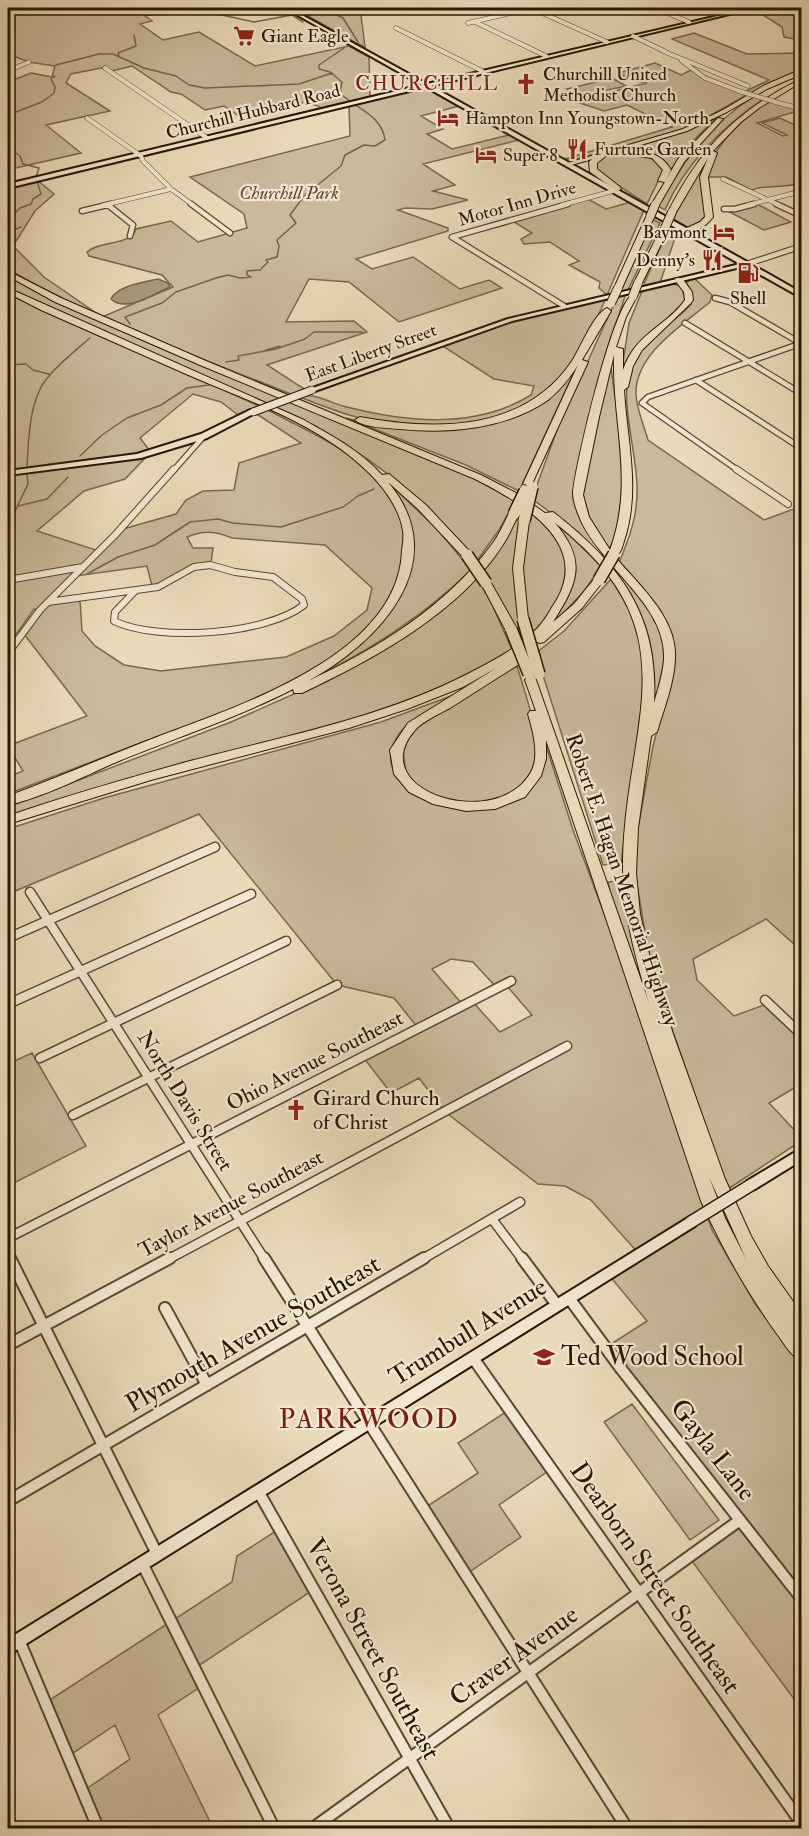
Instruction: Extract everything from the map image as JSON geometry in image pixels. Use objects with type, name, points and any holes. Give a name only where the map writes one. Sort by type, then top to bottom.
[{"type":"highway","points":[[653,204],[681,161],[708,129],[734,107],[801,71]]},
{"type":"highway","points":[[641,765],[645,758],[668,668],[668,644],[659,620],[588,527],[580,507],[579,495],[594,417],[617,330],[664,228],[695,168],[731,126],[759,103],[801,81]]},
{"type":"highway","points":[[568,164],[685,130],[776,83]]},
{"type":"highway","points":[[688,231],[703,224],[709,217],[704,173],[712,155],[731,126]]},
{"type":"highway","points":[[568,164],[605,154],[640,153],[664,163],[667,170],[609,307],[546,445],[542,462],[530,486],[519,518],[518,568],[523,619],[532,679],[538,728],[540,758],[535,776],[524,790],[495,804],[456,806],[420,794],[402,778],[397,770],[395,755],[398,744],[406,731],[426,716],[502,672],[538,647],[571,618],[601,581],[614,555],[624,528],[628,505],[629,477],[617,364],[626,312]]},
{"type":"highway","points":[[605,154],[593,162],[593,170],[615,190]]},
{"type":"highway","points":[[8,273],[58,300],[247,382],[379,434],[484,480],[523,502],[552,526],[567,550],[570,579],[560,607],[544,626],[515,652],[494,666],[456,685],[359,720],[94,792],[8,822]]},
{"type":"highway","points":[[624,436],[627,428],[622,392],[628,364],[640,344],[686,305],[689,300],[688,292],[679,280]]},
{"type":"highway","points":[[8,290],[276,410],[324,434],[355,454],[410,495],[467,555],[512,629],[523,656],[521,664],[532,679]]},
{"type":"highway","points":[[247,382],[347,416],[380,424],[435,428],[485,422],[524,409],[548,395],[572,369],[600,318],[609,307]]},
{"type":"highway","name":"Robert E. Hagan Memorial Highway","points":[[379,434],[473,471],[526,499],[578,538],[615,578],[634,610],[647,650],[648,691],[641,765],[632,813],[629,857],[635,922],[643,962],[665,1032],[729,1211],[767,1281],[801,1328]]},
{"type":"highway","points":[[83,772],[278,691],[334,660],[376,624],[393,602],[406,574],[410,540],[406,519],[395,497],[381,479],[355,454]]},
{"type":"highway","points":[[8,801],[271,701],[341,670],[374,652],[431,613],[467,580],[519,518]]},
{"type":"highway","points":[[8,822],[114,790],[367,721],[430,700],[497,668],[534,645],[570,615],[601,581]]},
{"type":"highway","name":"Robert E. Hagan Memorial Highway","points":[[532,679],[576,815],[709,1201],[741,1268],[762,1302],[801,1353]]},
{"type":"main road","points":[[287,8],[801,294]]},
{"type":"main road","name":"Churchill Hubbard Road","points":[[8,185],[750,8]]},
{"type":"main road","points":[[791,8],[801,11]]},
{"type":"main road","name":"East Liberty Street","points":[[8,473],[122,459],[204,436],[254,412],[500,323],[747,264]]},
{"type":"main road","name":"Trumbull Avenue","points":[[13,1643],[691,1222],[799,1158]]},
{"type":"street","points":[[468,23],[532,8],[607,42]]},
{"type":"street","points":[[655,8],[689,22]]},
{"type":"street","points":[[707,8],[723,14]]},
{"type":"street","points":[[475,22],[546,56]]},
{"type":"street","points":[[396,28],[482,71]]},
{"type":"street","points":[[633,36],[668,51],[699,74],[740,91],[801,109]]},
{"type":"street","points":[[683,60],[689,60],[748,86]]},
{"type":"street","points":[[8,71],[29,62]]},
{"type":"street","points":[[8,66],[14,68]]},
{"type":"street","points":[[105,68],[207,138]]},
{"type":"street","points":[[699,74],[713,71]]},
{"type":"street","points":[[87,118],[136,155],[171,189],[230,232]]},
{"type":"street","points":[[723,179],[801,216]]},
{"type":"street","points":[[82,211],[171,189]]},
{"type":"street","name":"Motor Inn Drive","points":[[564,306],[452,237],[615,190]]},
{"type":"street","points":[[724,209],[801,191]]},
{"type":"street","points":[[108,205],[133,225],[130,236]]},
{"type":"street","points":[[747,264],[801,246]]},
{"type":"street","points":[[715,298],[730,302],[801,344]]},
{"type":"street","points":[[685,323],[801,394]]},
{"type":"street","points":[[788,504],[651,412],[642,401],[801,344]]},
{"type":"street","points":[[696,380],[801,448]]},
{"type":"street","points":[[8,653],[48,602],[120,530],[204,436]]},
{"type":"street","points":[[48,602],[161,586],[189,569],[205,565],[235,572],[269,575],[286,585],[304,602],[303,608],[294,614],[252,625],[177,633],[140,631],[116,624],[113,618],[115,612],[135,591]]},
{"type":"street","points":[[8,581],[83,567]]},
{"type":"street","points":[[8,938],[215,847]]},
{"type":"street","name":"North Davis Street","points":[[30,892],[627,1828]]},
{"type":"street","points":[[8,1004],[251,894]]},
{"type":"street","points":[[40,1058],[286,941]]},
{"type":"street","name":"Ohio Avenue Southeast","points":[[8,1238],[511,981]]},
{"type":"street","points":[[73,1115],[337,985]]},
{"type":"street","points":[[765,1000],[801,1035]]},
{"type":"street","name":"Taylor Avenue Southeast","points":[[8,1345],[567,1046]]},
{"type":"street","name":"Plymouth Avenue Southeast","points":[[8,1501],[520,1202]]},
{"type":"street","points":[[492,1219],[557,1305]]},
{"type":"street","points":[[8,1255],[157,1554]]},
{"type":"street","name":"Gayla Lane","points":[[570,1298],[610,1356],[801,1599]]},
{"type":"street","points":[[165,1308],[207,1385]]},
{"type":"street","name":"Dearborn Street Southeast","points":[[472,1358],[801,1824]]},
{"type":"street","name":"Verona Street Southeast","points":[[258,1491],[448,1828]]},
{"type":"street","name":"Craver Avenue","points":[[314,1828],[740,1520]]},
{"type":"street","points":[[142,1563],[274,1828]]},
{"type":"street","points":[[13,1643],[98,1828]]},
{"type":"green space","points":[[8,8],[189,8],[145,16],[152,21],[140,24],[163,40],[199,32],[255,66],[349,46],[369,57],[370,97],[323,109],[314,105],[294,103],[239,116],[224,106],[205,110],[181,94],[171,92],[132,66],[112,71],[106,67],[71,74],[66,83],[110,111],[46,125],[81,153],[16,168],[8,161],[8,82],[31,73],[52,77],[55,66],[29,62],[8,54]]},
{"type":"green space","points":[[294,8],[360,8],[365,47],[356,43]]},
{"type":"green space","points":[[752,8],[788,8],[801,12],[801,40],[784,37],[782,27]]},
{"type":"green space","points":[[694,33],[747,54],[801,53],[801,70],[750,93],[746,91],[769,80],[672,39]]},
{"type":"green space","points":[[655,63],[681,75],[691,70],[748,94],[696,124],[666,135],[573,160],[565,159],[672,127],[627,105],[604,111],[574,101],[647,83],[630,80],[619,73]]},
{"type":"green space","points":[[612,78],[626,86],[581,96],[567,89]]},
{"type":"green space","name":"Churchill Park","points":[[424,87],[459,106],[421,116],[443,129],[427,134],[452,149],[509,135],[519,140],[423,164],[455,185],[433,191],[468,200],[432,209],[398,210],[448,228],[448,231],[356,259],[372,269],[413,257],[460,289],[489,280],[502,288],[399,322],[349,282],[309,279],[286,322],[354,321],[367,332],[267,365],[306,390],[293,395],[102,317],[173,287],[162,275],[89,256],[87,252],[99,246],[122,241],[133,234],[136,229],[171,221],[198,242],[247,228],[244,214],[190,177],[350,136],[349,106]]},
{"type":"green space","points":[[754,96],[763,99],[733,121],[706,148],[683,177],[665,210],[658,206],[678,172],[698,145],[722,120]]},
{"type":"green space","points":[[769,101],[801,110],[757,123],[783,136],[787,135],[762,123],[780,118],[801,128],[801,183],[751,190],[726,177],[705,177],[715,154],[730,134]]},
{"type":"green space","points":[[716,118],[693,141],[669,172],[662,160],[625,151],[613,152],[665,138]]},
{"type":"green space","points":[[622,153],[651,158],[664,169],[647,204],[597,172],[595,163],[605,156]]},
{"type":"green space","points":[[711,155],[701,177],[707,212],[699,223],[689,228],[673,219],[698,170]]},
{"type":"green space","points":[[37,180],[54,194],[35,211],[13,246],[44,277],[101,317],[8,269],[8,187]]},
{"type":"green space","points":[[588,199],[606,209],[631,202],[644,210],[607,295],[599,288],[600,282],[569,265],[579,261],[550,242],[524,244],[521,239],[532,233],[511,220]]},
{"type":"green space","points":[[755,203],[791,222],[764,230],[724,209]]},
{"type":"green space","points":[[652,219],[660,223],[628,290],[620,291]]},
{"type":"green space","points":[[669,228],[677,232],[660,283],[643,286]]},
{"type":"green space","points":[[8,276],[50,299],[283,399],[267,404],[24,296],[8,287]]},
{"type":"green space","points":[[694,278],[712,295],[710,302],[662,341],[643,366],[638,380],[637,401],[648,440],[764,520],[802,506],[801,940],[794,944],[766,919],[693,959],[697,980],[734,1016],[764,1005],[801,1040],[801,1084],[769,1103],[801,1137],[801,1141],[728,1189],[664,1006],[648,949],[636,879],[636,839],[653,746],[672,676],[675,654],[672,635],[619,563],[637,503],[637,477],[627,405],[629,371],[635,357],[647,341],[691,304],[692,293],[686,282]]},
{"type":"green space","points":[[674,284],[682,287],[685,301],[636,346],[622,369],[629,323],[643,289]]},
{"type":"green space","points":[[626,293],[605,358],[576,490],[607,556],[605,559],[578,532],[532,499],[558,427],[618,295]]},
{"type":"green space","points":[[8,294],[261,407],[238,415],[221,402],[193,394],[140,438],[150,451],[8,471]]},
{"type":"green space","points":[[606,298],[580,352],[559,381],[539,398],[491,419],[465,424],[411,426],[352,416],[299,397],[310,396],[366,412],[415,419],[439,420],[487,414],[531,395],[534,386],[494,379],[441,345],[513,320]]},
{"type":"green space","points":[[611,366],[624,483],[622,506],[609,550],[592,527],[582,491],[594,430]]},
{"type":"green space","points":[[575,370],[519,491],[466,465],[346,418],[368,423],[440,429],[519,413]]},
{"type":"green space","points":[[288,401],[462,472],[515,500],[499,530],[476,562],[418,499],[386,472],[341,442],[273,407]]},
{"type":"green space","points":[[266,409],[354,458],[386,491],[398,514],[404,537],[402,562],[389,602],[368,628],[342,650],[314,670],[284,686],[8,794],[8,777],[23,771],[8,746],[87,716],[24,634],[49,603],[80,600],[82,631],[95,646],[124,665],[161,671],[286,657],[334,636],[367,610],[372,588],[325,545],[232,538],[204,532],[187,537],[193,548],[213,548],[211,562],[187,568],[152,586],[147,566],[76,576],[123,529],[176,514],[186,500],[203,491],[234,490],[239,463],[301,443],[255,413]]},
{"type":"green space","points":[[151,452],[125,479],[84,491],[37,531],[99,551],[40,610],[34,609],[8,646],[8,473],[106,462]]},
{"type":"green space","points":[[394,488],[438,530],[471,570],[430,606],[386,637],[339,665],[290,689],[359,643],[407,578],[404,510],[392,489]]},
{"type":"green space","points":[[529,509],[556,535],[567,561],[563,594],[531,635],[525,610],[522,561]]},
{"type":"green space","points":[[514,520],[521,521],[524,641],[522,642],[481,569]]},
{"type":"green space","points":[[552,521],[601,566],[585,590],[554,623],[552,622],[569,593],[572,572],[566,550]]},
{"type":"green space","points":[[617,569],[649,609],[666,644],[667,657],[657,698],[653,697],[653,661],[647,630],[634,601],[615,571]]},
{"type":"green space","points":[[476,577],[491,602],[512,650],[451,683],[353,718],[129,779],[8,816],[8,807],[231,722],[350,669],[406,636]]},
{"type":"green space","points":[[611,579],[631,612],[643,654],[643,696],[621,863],[603,865],[536,653],[564,631]]},
{"type":"green space","points":[[517,666],[536,741],[534,767],[523,783],[514,791],[494,800],[460,803],[434,798],[407,779],[402,743],[420,723]]},
{"type":"green space","points":[[459,693],[427,711],[399,734],[392,750],[391,764],[397,777],[407,788],[436,804],[452,808],[480,807],[527,790],[544,739],[573,830],[632,989],[712,1230],[756,1305],[801,1365],[801,1694],[794,1699],[689,1557],[740,1520],[605,1348],[647,1321],[608,1274],[639,1254],[591,1200],[565,1186],[538,1184],[444,1111],[419,1078],[391,1093],[363,1057],[418,1028],[394,998],[337,985],[199,814],[8,894],[8,829],[104,798],[381,722]],"holes":[[[451,959],[473,962],[497,988],[505,984],[532,1015],[500,1032],[472,1001],[463,1005],[432,969]]]},
{"type":"green space","points":[[622,881],[636,953],[650,1005],[611,897],[608,882]]},
{"type":"green space","points":[[32,1053],[86,1146],[8,1186],[8,1064]]},
{"type":"green space","points":[[632,1404],[719,1520],[690,1540],[604,1422]]},
{"type":"green space","points":[[509,1410],[551,1469],[499,1505],[521,1537],[465,1575],[423,1509],[478,1473],[458,1443]]},
{"type":"green space","points":[[279,1529],[313,1590],[195,1668],[203,1685],[158,1715],[213,1828],[98,1828],[82,1792],[130,1759],[115,1725],[67,1757],[45,1703],[232,1582],[237,1556]]},
{"type":"shaded area","points":[[158,279],[168,283],[170,287],[132,303],[117,303],[111,299],[125,288]]},
{"type":"waterway","points":[[322,8],[343,18],[358,42]]},
{"type":"waterway","points":[[306,12],[324,10]]},
{"type":"waterway","points":[[185,12],[222,15],[254,22],[292,15],[303,22]]},
{"type":"waterway","points":[[119,56],[118,53],[136,46],[134,35]]},
{"type":"waterway","points":[[331,73],[319,69],[319,65],[344,48]]},
{"type":"waterway","points":[[56,65],[99,54],[113,54],[144,68],[176,76],[189,85],[205,88],[299,84],[331,73]]},
{"type":"waterway","points":[[130,324],[125,317],[162,303],[176,292],[228,275],[240,278],[251,277],[247,275],[247,271],[260,270],[268,262],[266,260],[277,257],[279,246],[277,240],[296,223],[290,215],[304,196],[341,166],[345,155],[364,145],[375,146],[385,140],[383,131],[374,118],[340,93],[342,82],[331,73]]},
{"type":"waterway","points":[[8,115],[42,102],[54,93],[55,87],[51,79],[55,76]]},
{"type":"waterway","points":[[8,148],[20,156],[23,164],[39,168],[36,177]]},
{"type":"waterway","points":[[8,220],[20,208],[31,204],[33,199],[41,194],[37,181]]},
{"type":"waterway","points":[[8,232],[21,227]]},
{"type":"waterway","points":[[226,362],[239,360],[238,356],[276,349],[305,339],[314,332],[362,332]]},
{"type":"waterway","points":[[27,469],[31,420],[42,385],[58,366],[90,338]]},
{"type":"waterway","points":[[266,350],[280,346]]},
{"type":"waterway","points":[[8,365],[26,364],[33,370],[49,374]]},
{"type":"waterway","points":[[80,456],[102,435],[127,418],[161,405],[187,388],[209,385]]},
{"type":"waterway","points":[[8,526],[28,484],[27,473]]},
{"type":"waterway","points":[[18,506],[47,499],[68,477]]},
{"type":"waterway","points":[[87,574],[118,557],[155,545],[190,522],[218,519],[233,523],[281,527],[343,507],[358,496],[374,489]]},
{"type":"waterway","points":[[8,574],[16,575]]},
{"type":"place","name":"Giant Eagle","points":[[244,36]]},
{"type":"place","name":"Churchill United Methodist Church","points":[[526,84]]},
{"type":"place","name":"Hampton Inn Youngstown-North","points":[[448,118]]},
{"type":"place","name":"Furtune Garden","points":[[577,149]]},
{"type":"place","name":"Super 8","points":[[486,155]]},
{"type":"place","name":"Baymont","points":[[724,232]]},
{"type":"place","name":"Denny's","points":[[712,260]]},
{"type":"place","name":"Shell","points":[[748,273]]},
{"type":"place","name":"Girard Church of Christ","points":[[296,1110]]},
{"type":"place","name":"Ted Wood School","points":[[544,1357]]},
{"type":"district","name":"CHURCHILL","points":[[427,83]]},
{"type":"district","name":"PARKWOOD","points":[[369,1419]]}]
